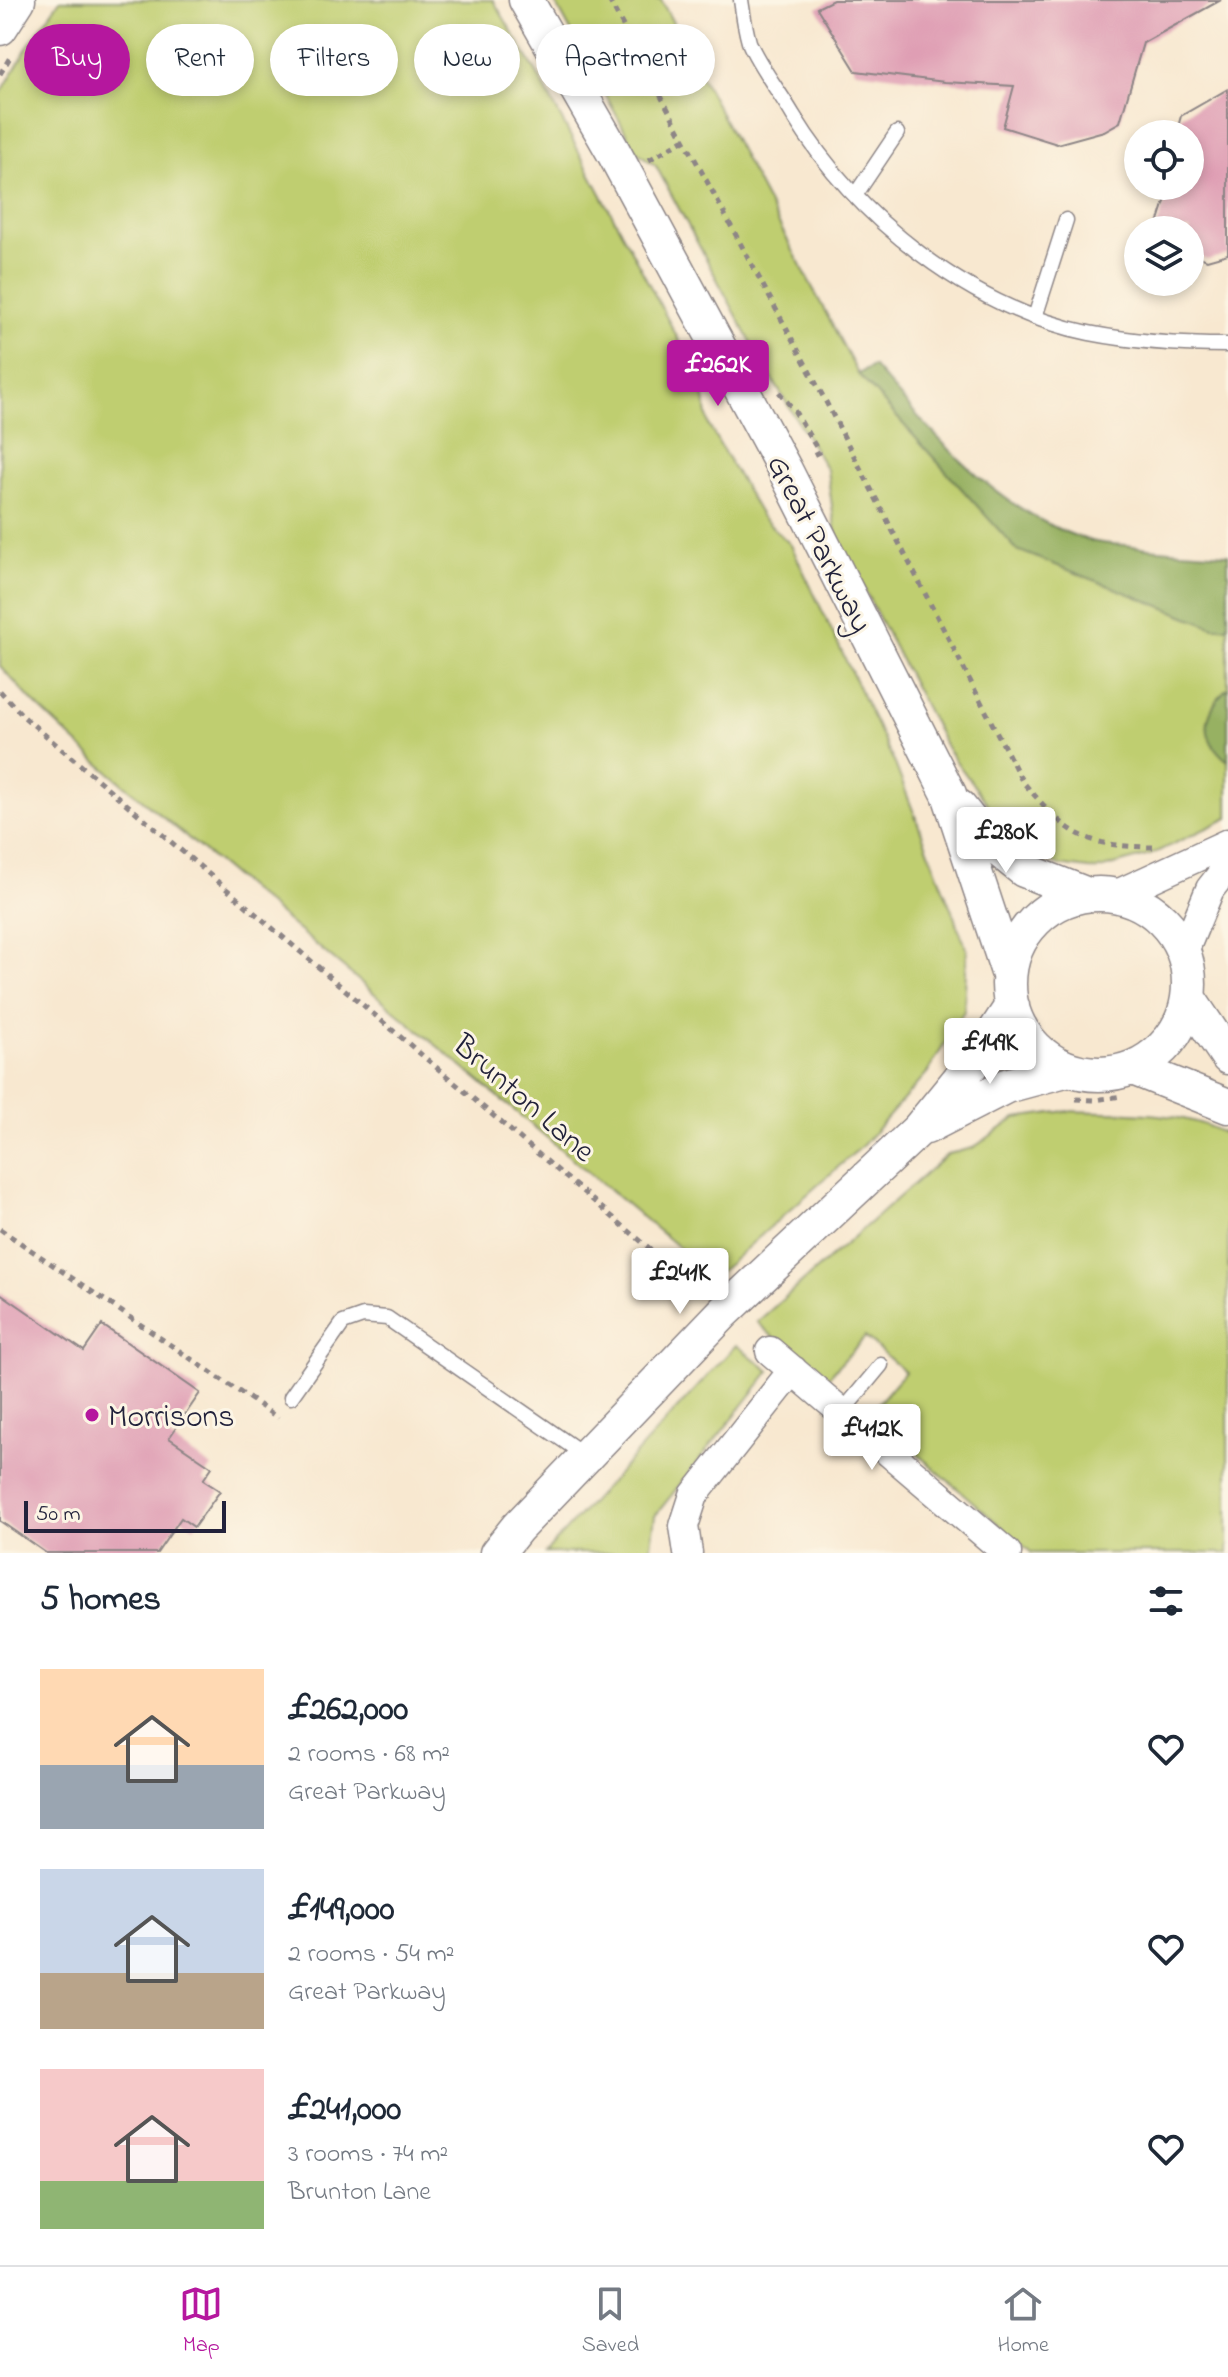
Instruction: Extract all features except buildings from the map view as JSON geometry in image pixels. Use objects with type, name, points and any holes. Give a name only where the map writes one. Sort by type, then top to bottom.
[{"type":"street","points":[[0,28],[18,0]]},
{"type":"street","name":"Great Parkway","points":[[526,0],[614,153],[785,470],[949,794],[1021,1030],[1070,1084],[1096,1074],[1228,1106]]},
{"type":"street","name":"Great Parkway","points":[[949,794],[982,836],[1024,870],[1144,905],[1176,935],[1188,966],[1189,999],[1173,1037],[1133,1081]]},
{"type":"street","points":[[497,1553],[724,1312],[918,1130],[981,1053],[1010,990],[1017,945],[1037,918],[1060,902],[1100,894],[1228,843]]},
{"type":"street","points":[[1183,954],[1210,889],[1228,866]]},
{"type":"street","name":"Great Parkway","points":[[1189,999],[1228,1057]]},
{"type":"street","points":[[918,1130],[1006,1086],[1070,1084]]},
{"type":"street","points":[[770,1351],[1007,1553]]},
{"type":"street","points":[[688,1553],[684,1526],[694,1495],[793,1370]]},
{"type":"lane","points":[[741,0],[750,44],[812,145],[888,230],[965,285],[1035,317],[1087,332],[1166,345],[1228,345]]},
{"type":"lane","points":[[856,194],[897,133]]},
{"type":"lane","points":[[1035,317],[1066,220]]},
{"type":"lane","points":[[291,1397],[343,1323],[363,1316],[387,1318],[586,1456]]},
{"type":"lane","points":[[842,1412],[881,1365]]},
{"type":"path","points":[[609,0],[825,400],[1022,781],[1049,812],[1077,835],[1110,846],[1155,847]]},
{"type":"path","name":"Brunton Lane","points":[[0,691],[24,717],[724,1312]]},
{"type":"path","points":[[1070,1084],[1095,1100],[1133,1081]]},
{"type":"path","points":[[0,1229],[278,1418]]},
{"type":"green space","points":[[60,0],[493,0],[507,24],[414,24],[414,96],[520,96],[520,45],[536,72],[536,96],[549,96],[701,382],[709,426],[761,516],[791,545],[895,764],[967,950],[964,1011],[928,1072],[863,1145],[714,1277],[97,762],[0,666],[0,95],[24,53],[24,96],[130,96],[130,24],[43,24]]},
{"type":"green space","points":[[554,0],[661,0],[674,24],[567,24]]},
{"type":"green space","points":[[606,96],[712,96],[858,374],[1017,549],[1214,627],[1228,627],[1228,818],[1150,855],[1096,870],[1058,865],[1014,840],[947,749],[836,535],[827,470],[759,357],[656,166],[636,151]]},
{"type":"green space","points":[[873,366],[969,468],[996,491],[1055,528],[1102,543],[1228,554],[1228,627],[1214,627],[1017,550],[858,374]]},
{"type":"green space","points":[[1226,689],[1228,761],[1212,744],[1208,726],[1213,708]]},
{"type":"green space","points":[[1066,1111],[1171,1117],[1211,1127],[1228,1136],[1228,1553],[1032,1553],[870,1413],[905,1372],[865,1337],[823,1383],[757,1322],[948,1154],[973,1148],[1016,1118]]},
{"type":"green space","points":[[736,1345],[770,1371],[655,1516],[650,1553],[545,1553]]},
{"type":"place","name":"Morrisons","points":[[92,1415]]}]
